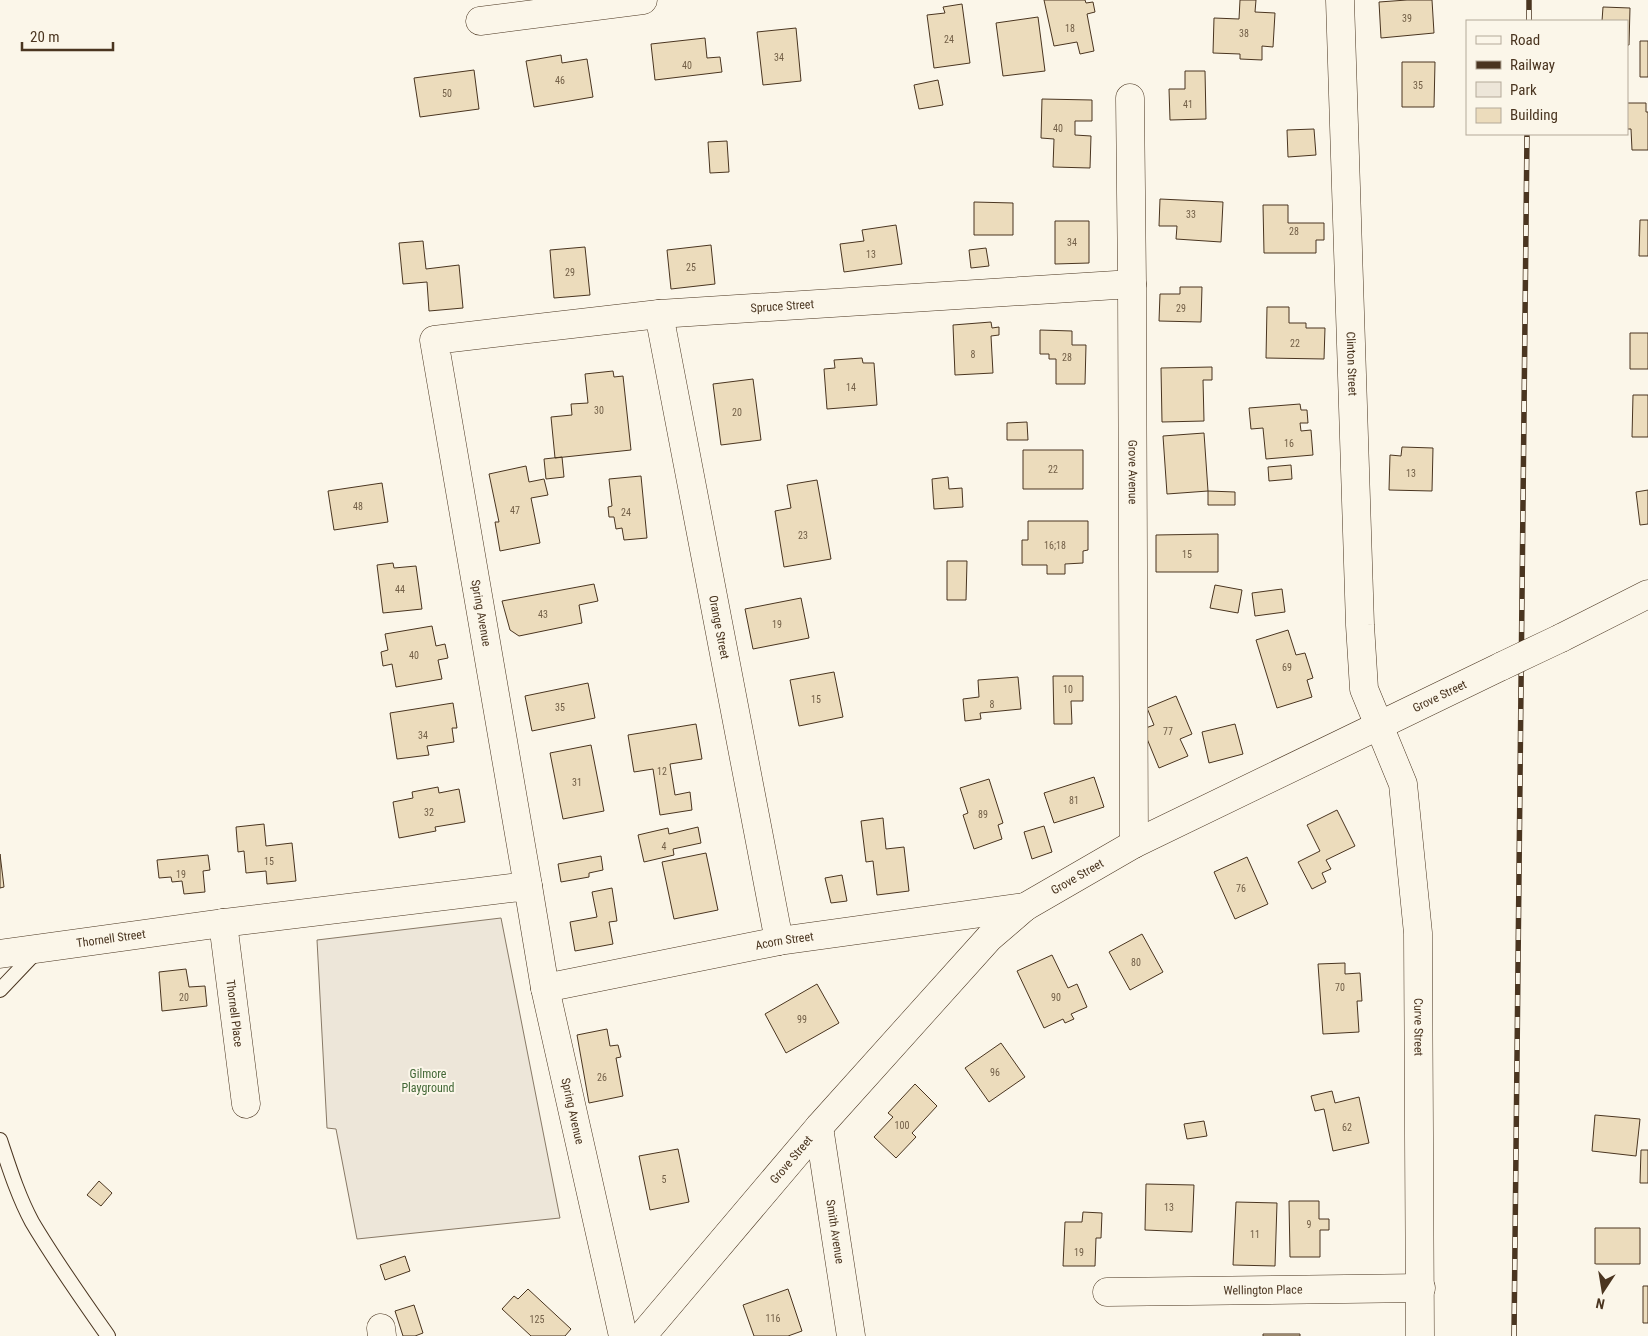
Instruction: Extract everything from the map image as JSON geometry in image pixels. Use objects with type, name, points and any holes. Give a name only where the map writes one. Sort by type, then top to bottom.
[{"type":"street","points":[[480,21],[643,0]]},
{"type":"street","name":"Clinton Street","points":[[1340,0],[1360,625],[1364,690],[1379,725]]},
{"type":"street","name":"Grove Avenue","points":[[1130,98],[1134,844]]},
{"type":"street","name":"Spruce Street","points":[[434,340],[659,314],[1132,284]]},
{"type":"street","name":"Orange Street","points":[[659,314],[779,941]]},
{"type":"street","name":"Spring Avenue","points":[[434,340],[546,988],[623,1336]]},
{"type":"street","name":"Grove Street","points":[[642,1336],[819,1128],[988,938],[1025,907],[1134,844],[1561,638],[1648,594]]},
{"type":"street","name":"Curve Street","points":[[1379,725],[1403,784],[1418,933],[1420,1336]]},
{"type":"street","points":[[223,923],[528,886]]},
{"type":"street","name":"Acorn Street","points":[[546,988],[779,941],[1025,907]]},
{"type":"street","name":"Thornell Street","points":[[0,954],[223,923]]},
{"type":"street","name":"Thornell Place","points":[[223,923],[246,1104]]},
{"type":"street","name":"Smith Avenue","points":[[819,1128],[851,1336]]},
{"type":"street","name":"Wellington Place","points":[[1107,1292],[1420,1288]]},
{"type":"lane","points":[[0,990],[40,949]]},
{"type":"lane","points":[[0,1140],[12,1176],[32,1220],[73,1286],[108,1336]]},
{"type":"green space","name":"Gilmore Playground","points":[[501,918],[560,1218],[357,1239],[336,1129],[327,1128],[317,940]]},
{"type":"building","points":[[1044,0],[1085,0],[1086,3],[1093,2],[1095,12],[1087,14],[1094,51],[1080,54],[1077,42],[1054,46]]},
{"type":"building","points":[[1240,0],[1256,0],[1255,12],[1275,13],[1273,47],[1262,46],[1262,60],[1240,59],[1240,54],[1213,53],[1214,18],[1239,19]]},
{"type":"building","points":[[1432,0],[1434,33],[1381,38],[1379,2]]},
{"type":"building","points":[[962,4],[970,63],[934,68],[927,15],[945,13],[943,7]]},
{"type":"building","points":[[1603,7],[1630,8],[1629,45],[1628,20],[1602,20]]},
{"type":"building","points":[[1038,17],[1045,71],[1003,76],[996,23]]},
{"type":"building","points":[[796,28],[801,81],[763,85],[757,32]]},
{"type":"building","points":[[705,38],[707,58],[720,57],[722,72],[655,80],[651,44]]},
{"type":"building","points":[[1640,41],[1648,41],[1648,77],[1640,77]]},
{"type":"building","points":[[561,55],[562,63],[587,59],[593,97],[534,107],[526,61]]},
{"type":"building","points":[[1402,62],[1435,62],[1434,107],[1402,107]]},
{"type":"building","points":[[474,70],[479,109],[420,117],[414,78]]},
{"type":"building","points":[[1185,71],[1205,71],[1206,119],[1170,120],[1169,89],[1185,89]]},
{"type":"building","points":[[938,80],[943,105],[919,109],[914,85]]},
{"type":"building","points":[[1042,99],[1092,100],[1092,121],[1075,121],[1075,135],[1091,136],[1090,168],[1053,167],[1054,139],[1041,138]]},
{"type":"building","points":[[1628,103],[1646,103],[1646,112],[1648,112],[1648,150],[1632,150],[1631,129],[1628,129]]},
{"type":"building","points":[[1314,129],[1316,155],[1288,157],[1287,130]]},
{"type":"building","points":[[727,141],[729,172],[710,173],[708,142]]},
{"type":"building","points":[[1160,199],[1223,202],[1221,242],[1176,239],[1177,226],[1159,226]]},
{"type":"building","points":[[974,202],[1013,203],[1013,235],[974,235]]},
{"type":"building","points":[[1263,205],[1288,205],[1288,223],[1324,223],[1324,240],[1316,240],[1316,253],[1264,253]]},
{"type":"building","points":[[1640,220],[1648,220],[1648,256],[1639,256]]},
{"type":"building","points":[[1055,221],[1089,221],[1089,263],[1055,264]]},
{"type":"building","points":[[896,225],[902,264],[844,272],[840,244],[864,241],[862,230]]},
{"type":"building","points":[[423,241],[426,269],[459,265],[463,308],[429,311],[427,282],[403,284],[399,243]]},
{"type":"building","points":[[711,245],[715,284],[671,289],[667,250]]},
{"type":"building","points":[[585,247],[590,295],[554,298],[550,250]]},
{"type":"building","points":[[986,248],[989,266],[971,268],[969,250]]},
{"type":"building","points":[[1180,287],[1202,287],[1201,322],[1159,321],[1160,294],[1180,294]]},
{"type":"building","points":[[1267,307],[1289,307],[1289,323],[1306,323],[1306,328],[1325,328],[1324,359],[1266,358]]},
{"type":"building","points":[[991,322],[992,328],[999,327],[999,335],[991,336],[993,373],[955,375],[953,325]]},
{"type":"building","points":[[1040,330],[1072,331],[1072,345],[1086,345],[1085,384],[1056,384],[1056,359],[1049,359],[1049,354],[1040,354]]},
{"type":"building","points":[[1630,333],[1648,333],[1648,369],[1630,369]]},
{"type":"building","points":[[862,358],[863,363],[874,363],[877,405],[827,409],[824,369],[835,368],[834,360]]},
{"type":"building","points":[[1212,367],[1212,380],[1203,380],[1204,421],[1162,422],[1161,368]]},
{"type":"building","points":[[613,371],[614,377],[623,376],[631,450],[555,458],[551,417],[572,415],[571,404],[588,403],[585,374]]},
{"type":"building","points":[[753,379],[761,440],[721,445],[713,384]]},
{"type":"building","points":[[1633,395],[1648,395],[1648,437],[1632,437]]},
{"type":"building","points":[[1300,404],[1301,410],[1307,410],[1308,423],[1300,423],[1301,431],[1311,430],[1313,455],[1266,459],[1263,428],[1251,429],[1249,408]]},
{"type":"building","points":[[1027,422],[1028,440],[1007,440],[1007,423]]},
{"type":"building","points":[[1204,433],[1208,491],[1167,494],[1163,436]]},
{"type":"building","points":[[1402,447],[1433,448],[1432,491],[1389,490],[1390,455],[1401,456]]},
{"type":"building","points":[[1023,450],[1083,450],[1083,489],[1023,489]]},
{"type":"building","points":[[562,457],[564,477],[546,479],[544,459]]},
{"type":"building","points":[[1291,465],[1292,479],[1269,481],[1268,467]]},
{"type":"building","points":[[526,466],[529,482],[544,479],[548,495],[531,498],[540,543],[500,551],[495,522],[499,522],[489,474]]},
{"type":"building","points":[[641,476],[647,538],[624,540],[622,528],[616,529],[614,517],[609,517],[608,507],[612,506],[609,479]]},
{"type":"building","points":[[948,477],[949,489],[962,488],[963,507],[934,509],[932,479]]},
{"type":"building","points":[[817,480],[831,559],[784,567],[775,511],[791,508],[787,485]]},
{"type":"building","points":[[382,483],[388,522],[334,530],[328,491]]},
{"type":"building","points":[[1648,490],[1648,524],[1640,525],[1636,492]]},
{"type":"building","points":[[1208,491],[1235,492],[1235,505],[1208,505]]},
{"type":"building","points":[[1028,521],[1088,521],[1088,550],[1083,551],[1083,563],[1065,564],[1065,574],[1047,574],[1047,565],[1022,565],[1022,540],[1028,540]]},
{"type":"building","points":[[1218,534],[1218,572],[1156,572],[1156,535]]},
{"type":"building","points":[[947,561],[967,561],[966,600],[947,600]]},
{"type":"building","points":[[393,563],[394,568],[416,566],[422,609],[383,613],[377,565]]},
{"type":"building","points":[[594,584],[598,601],[579,605],[582,623],[519,636],[510,630],[502,601]]},
{"type":"building","points":[[1215,585],[1242,590],[1238,613],[1210,608]]},
{"type":"building","points":[[1282,589],[1285,612],[1255,616],[1252,593]]},
{"type":"building","points":[[801,598],[809,638],[753,649],[745,609]]},
{"type":"building","points":[[432,626],[436,646],[445,644],[448,658],[438,660],[442,679],[396,687],[392,664],[383,666],[381,652],[388,650],[385,634]]},
{"type":"building","points":[[1288,630],[1296,655],[1305,653],[1313,678],[1307,680],[1312,697],[1277,708],[1256,640]]},
{"type":"building","points":[[834,672],[843,717],[799,726],[790,680]]},
{"type":"building","points":[[1053,676],[1083,676],[1083,701],[1071,701],[1072,724],[1054,724]]},
{"type":"building","points":[[1018,677],[1021,709],[980,713],[981,719],[965,721],[963,699],[979,697],[978,680]]},
{"type":"building","points":[[588,683],[595,718],[532,731],[525,696]]},
{"type":"building","points":[[1176,696],[1192,734],[1180,739],[1188,756],[1159,768],[1143,729],[1154,725],[1147,708]]},
{"type":"building","points":[[453,703],[457,728],[452,728],[454,742],[427,746],[429,755],[397,759],[390,713]]},
{"type":"building","points":[[696,724],[702,759],[670,764],[675,795],[690,792],[692,810],[660,815],[653,769],[634,772],[628,735]]},
{"type":"building","points":[[1235,724],[1243,754],[1209,763],[1202,732]]},
{"type":"building","points":[[591,745],[604,811],[563,819],[550,753]]},
{"type":"building","points":[[1094,777],[1104,807],[1054,823],[1044,793]]},
{"type":"building","points":[[989,779],[1003,823],[998,825],[1002,839],[974,849],[963,815],[968,813],[960,788]]},
{"type":"building","points":[[438,787],[439,793],[459,789],[465,822],[435,827],[436,831],[399,838],[393,802],[413,798],[412,792]]},
{"type":"building","points":[[1337,810],[1355,846],[1326,860],[1331,869],[1322,873],[1326,882],[1312,889],[1298,862],[1320,851],[1307,825]]},
{"type":"building","points":[[883,818],[886,849],[904,847],[909,891],[877,895],[873,861],[866,862],[861,821]]},
{"type":"building","points":[[264,824],[266,846],[292,843],[296,881],[267,884],[266,871],[246,873],[244,851],[238,852],[236,827]]},
{"type":"building","points":[[1044,826],[1052,852],[1032,859],[1024,832]]},
{"type":"building","points":[[698,827],[701,843],[673,849],[674,855],[644,862],[638,835],[668,828],[669,834]]},
{"type":"building","points":[[706,853],[718,910],[674,919],[662,862]]},
{"type":"building","points":[[0,854],[4,887],[0,888]]},
{"type":"building","points":[[208,855],[210,870],[203,871],[205,892],[184,894],[182,881],[172,882],[171,877],[159,878],[157,860]]},
{"type":"building","points":[[601,856],[603,870],[589,873],[589,877],[561,882],[558,864]]},
{"type":"building","points":[[1247,857],[1268,904],[1235,919],[1214,872]]},
{"type":"building","points":[[842,875],[847,901],[831,903],[825,878]]},
{"type":"building","points":[[612,888],[617,921],[609,922],[613,944],[575,951],[570,922],[597,917],[592,892]]},
{"type":"building","points":[[1142,934],[1163,972],[1130,990],[1109,952]]},
{"type":"building","points":[[1052,955],[1068,988],[1077,984],[1087,1007],[1071,1014],[1074,1019],[1065,1023],[1063,1019],[1044,1028],[1017,971]]},
{"type":"building","points":[[1345,963],[1345,974],[1360,973],[1362,1001],[1357,1001],[1359,1032],[1323,1034],[1318,964]]},
{"type":"building","points":[[186,969],[189,987],[205,986],[207,1006],[162,1011],[159,972]]},
{"type":"building","points":[[817,984],[839,1023],[786,1053],[765,1014]]},
{"type":"building","points":[[607,1029],[610,1046],[618,1045],[621,1057],[616,1058],[623,1096],[589,1103],[577,1035]]},
{"type":"building","points":[[1001,1043],[1025,1077],[989,1102],[965,1068]]},
{"type":"building","points":[[915,1084],[937,1106],[912,1133],[916,1137],[896,1158],[874,1137],[893,1117],[888,1113]]},
{"type":"building","points":[[1332,1091],[1335,1103],[1359,1097],[1369,1143],[1333,1151],[1324,1109],[1315,1111],[1311,1096]]},
{"type":"building","points":[[1595,1115],[1640,1119],[1636,1156],[1592,1151]]},
{"type":"building","points":[[1204,1121],[1207,1136],[1187,1139],[1184,1124]]},
{"type":"building","points":[[678,1149],[689,1202],[650,1210],[639,1156]]},
{"type":"building","points":[[1641,1150],[1648,1150],[1648,1183],[1640,1183]]},
{"type":"building","points":[[99,1181],[112,1193],[101,1206],[87,1195]]},
{"type":"building","points":[[1146,1184],[1194,1185],[1192,1232],[1145,1230]]},
{"type":"building","points":[[1289,1201],[1319,1201],[1319,1219],[1329,1219],[1329,1230],[1320,1230],[1320,1257],[1290,1257]]},
{"type":"building","points":[[1236,1202],[1277,1203],[1275,1266],[1233,1265]]},
{"type":"building","points":[[1083,1212],[1102,1213],[1101,1238],[1096,1238],[1095,1266],[1063,1266],[1065,1222],[1082,1222]]},
{"type":"building","points":[[1595,1228],[1640,1228],[1640,1264],[1595,1264]]},
{"type":"building","points":[[405,1256],[410,1271],[385,1280],[380,1265]]},
{"type":"building","points":[[1643,1286],[1648,1286],[1648,1323],[1643,1323]]},
{"type":"building","points":[[528,1289],[571,1329],[565,1336],[531,1336],[502,1309],[514,1296],[518,1299]]},
{"type":"building","points":[[788,1289],[802,1331],[788,1336],[754,1336],[743,1305]]},
{"type":"building","points":[[414,1305],[423,1333],[415,1336],[403,1336],[395,1311]]},
{"type":"building","points":[[1263,1334],[1300,1334],[1300,1336],[1263,1336]]},
{"type":"railway","points":[[1529,0],[1529,20]]},
{"type":"railway","points":[[1514,1336],[1527,135]]}]
